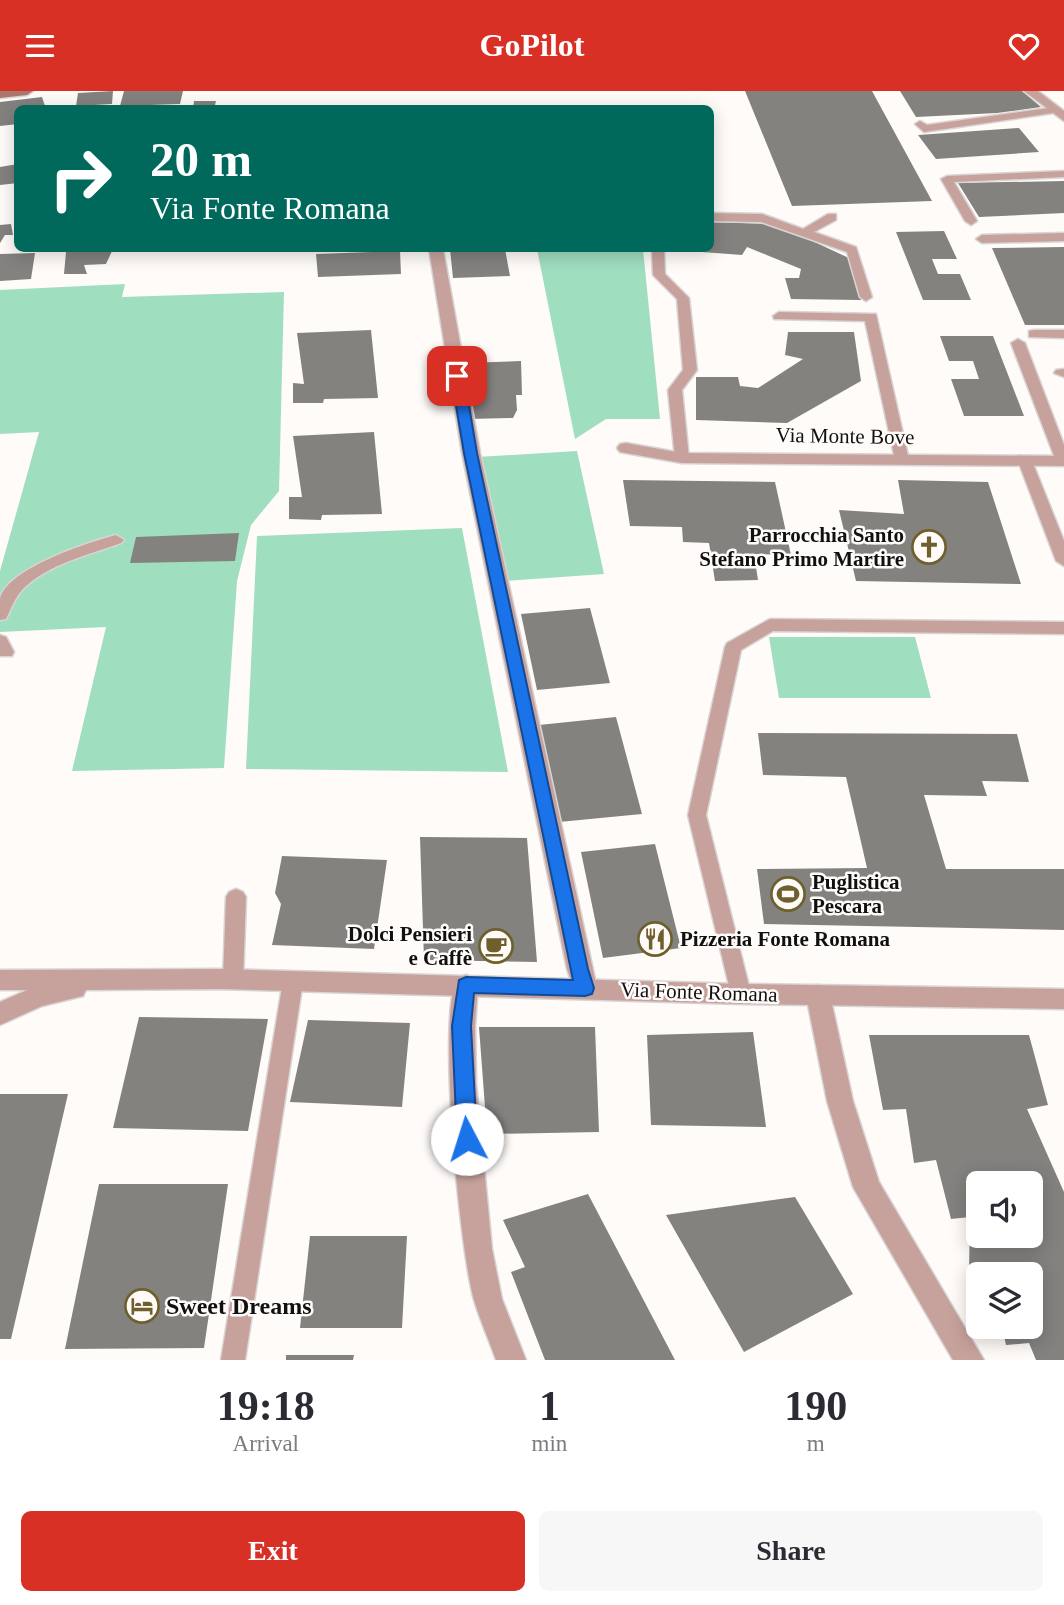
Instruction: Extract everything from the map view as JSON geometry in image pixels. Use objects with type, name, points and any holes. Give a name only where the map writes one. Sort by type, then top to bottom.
[{"type":"main road","points":[[0,94],[27,91]]},
{"type":"street","points":[[1030,91],[1060,113]]},
{"type":"street","points":[[437,252],[471,453],[585,988]]},
{"type":"street","name":"Via Monte Bove","points":[[626,449],[682,457],[1063,461]]},
{"type":"street","name":"Via Fonte Romana","points":[[0,1014],[25,1000],[57,991],[93,988],[125,979]]},
{"type":"street","name":"Via Fonte Romana","points":[[0,980],[293,981],[1064,999]]},
{"type":"street","points":[[466,985],[462,1026],[463,1084],[478,1249],[488,1299],[511,1360]]},
{"type":"street","points":[[818,995],[840,1101],[867,1187],[970,1360]]},
{"type":"lane","points":[[920,124],[924,129],[1060,113]]},
{"type":"lane","points":[[971,221],[947,179],[1064,174]]},
{"type":"lane","points":[[804,233],[832,217]]},
{"type":"lane","points":[[714,218],[762,218],[852,250],[866,297]]},
{"type":"lane","points":[[982,239],[1064,237]]},
{"type":"lane","points":[[659,252],[659,275],[683,297],[690,370],[675,390],[682,457]]},
{"type":"lane","points":[[779,316],[871,317],[902,460]]},
{"type":"lane","points":[[1034,334],[1064,334]]},
{"type":"lane","points":[[1018,343],[1063,461]]},
{"type":"lane","points":[[1025,461],[1064,561]]},
{"type":"lane","points":[[0,615],[3,605],[30,573],[116,540]]},
{"type":"lane","points":[[741,993],[697,815],[733,647],[770,625],[1064,628]]},
{"type":"lane","points":[[233,980],[236,897]]},
{"type":"lane","points":[[233,1360],[293,981]]},
{"type":"green space","points":[[538,252],[643,252],[660,419],[606,419],[575,439]]},
{"type":"green space","points":[[125,284],[122,297],[284,292],[279,491],[251,525],[237,581],[224,768],[72,771],[106,627],[0,632],[0,571],[39,432],[0,434],[0,290]]},
{"type":"green space","points":[[577,451],[604,574],[503,581],[477,457]]},
{"type":"green space","points":[[462,528],[508,772],[246,769],[257,536]]},
{"type":"green space","points":[[769,637],[915,637],[931,698],[779,698]]},
{"type":"building","points":[[113,91],[112,104],[76,105],[78,93]]},
{"type":"building","points":[[124,91],[183,91],[180,104],[120,105]]},
{"type":"building","points":[[745,91],[872,91],[932,201],[792,206]]},
{"type":"building","points":[[900,91],[1022,91],[1041,107],[997,113],[916,117]]},
{"type":"building","points":[[42,97],[45,105],[14,105],[14,124],[0,126],[0,102]]},
{"type":"building","points":[[194,101],[216,101],[215,105],[194,105]]},
{"type":"building","points":[[1019,128],[1039,152],[936,159],[918,135]]},
{"type":"building","points":[[14,165],[14,183],[0,185],[0,167]]},
{"type":"building","points":[[1064,181],[1064,213],[979,217],[958,183]]},
{"type":"building","points":[[714,222],[776,224],[851,259],[861,300],[791,299],[785,278],[799,278],[801,269],[747,247],[742,255],[702,252],[714,252]]},
{"type":"building","points":[[11,224],[13,235],[5,235],[0,243],[0,225]]},
{"type":"building","points":[[944,231],[957,259],[932,259],[938,274],[960,274],[971,300],[923,300],[896,232]]},
{"type":"building","points":[[1064,247],[1064,325],[1025,325],[992,248]]},
{"type":"building","points":[[66,252],[112,252],[106,264],[84,265],[87,274],[64,274]]},
{"type":"building","points":[[400,252],[401,274],[318,277],[316,254]]},
{"type":"building","points":[[450,252],[506,252],[510,276],[453,278]]},
{"type":"building","points":[[35,253],[31,279],[0,281],[0,254]]},
{"type":"building","points":[[371,330],[378,398],[324,399],[323,403],[293,403],[293,383],[304,384],[297,333]]},
{"type":"building","points":[[788,332],[854,332],[861,381],[787,423],[696,420],[696,377],[738,377],[740,386],[758,388],[803,359],[785,355]]},
{"type":"building","points":[[940,336],[993,336],[1024,416],[964,416],[951,379],[979,379],[973,361],[949,361]]},
{"type":"building","points":[[521,361],[522,395],[516,395],[517,410],[513,418],[468,419],[464,363]]},
{"type":"building","points":[[374,432],[382,514],[322,515],[321,520],[289,519],[289,497],[302,497],[293,436]]},
{"type":"building","points":[[623,480],[775,482],[791,555],[754,554],[758,580],[715,581],[709,543],[683,542],[682,527],[630,526]]},
{"type":"building","name":"Parrocchia Santo Stefano Primo Martire","points":[[898,480],[988,482],[1021,584],[856,581],[839,510],[904,514]]},
{"type":"building","points":[[239,533],[235,561],[130,563],[136,537]]},
{"type":"building","points":[[590,608],[610,683],[537,690],[521,614]]},
{"type":"building","points":[[616,717],[642,814],[559,822],[539,725]]},
{"type":"building","points":[[758,733],[1017,734],[1029,782],[982,781],[987,796],[924,795],[946,869],[1064,869],[1064,930],[764,924],[757,869],[867,868],[846,777],[763,775]]},
{"type":"building","points":[[420,837],[527,838],[537,962],[424,960]]},
{"type":"building","points":[[655,844],[681,948],[603,958],[581,852]]},
{"type":"building","points":[[282,856],[387,860],[374,949],[272,945],[281,904],[275,893]]},
{"type":"building","points":[[139,1017],[268,1019],[248,1131],[113,1128]]},
{"type":"building","points":[[308,1020],[410,1023],[402,1107],[290,1102]]},
{"type":"building","points":[[479,1027],[595,1027],[599,1132],[487,1134]]},
{"type":"building","points":[[753,1032],[766,1127],[651,1125],[647,1035]]},
{"type":"building","points":[[869,1035],[1029,1035],[1048,1105],[1027,1109],[1064,1192],[1064,1360],[1036,1360],[1029,1343],[1006,1345],[1005,1339],[1043,1339],[1043,1262],[969,1262],[969,1248],[1043,1248],[1043,1171],[966,1171],[966,1217],[951,1219],[936,1160],[914,1163],[906,1109],[883,1110]]},
{"type":"building","points":[[0,1094],[68,1094],[11,1339],[0,1339]]},
{"type":"building","points":[[99,1184],[228,1184],[204,1348],[65,1349]]},
{"type":"building","points":[[588,1194],[675,1360],[545,1360],[511,1272],[525,1267],[503,1220]]},
{"type":"building","points":[[795,1197],[853,1294],[744,1352],[666,1215]]},
{"type":"building","points":[[310,1236],[407,1236],[402,1328],[300,1328]]},
{"type":"building","points":[[286,1355],[354,1355],[353,1360],[286,1360]]},
{"type":"place","name":"Parrocchia Santo Stefano Primo Martire","points":[[929,547]]},
{"type":"place","name":"Puglistica Pescara","points":[[788,894]]},
{"type":"place","name":"Pizzeria Fonte Romana","points":[[655,939]]},
{"type":"place","name":"Dolci Pensieri e Caffè","points":[[496,946]]},
{"type":"place","name":"Sweet Dreams","points":[[142,1306]]},
{"type":"route","points":[[457,376],[585,988],[466,985],[462,1026],[467,1139]]}]
